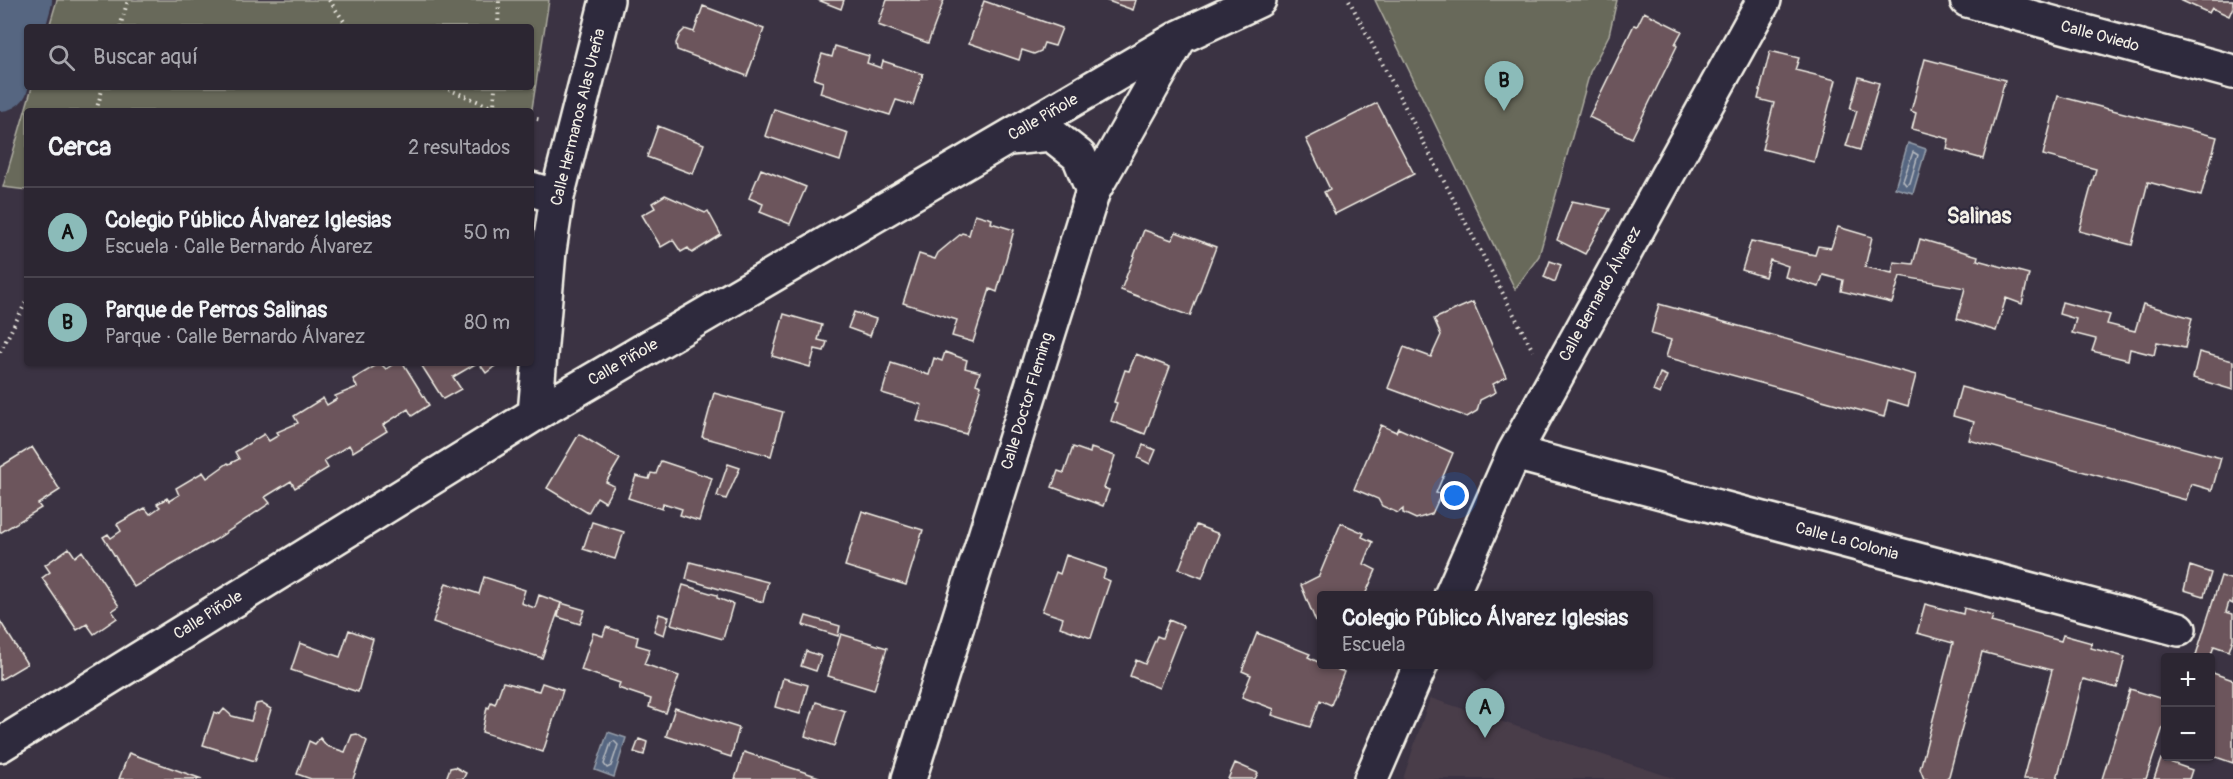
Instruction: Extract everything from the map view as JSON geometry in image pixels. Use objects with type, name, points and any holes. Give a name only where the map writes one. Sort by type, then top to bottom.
[{"type":"street","name":"Calle Hermanos Alas Ureña","points":[[535,414],[549,251],[544,193],[607,0]]},
{"type":"street","name":"Calle Piñole","points":[[0,746],[535,414],[1180,37],[1259,0]]},
{"type":"street","name":"Calle Bernardo Álvarez","points":[[1453,591],[1514,453],[1764,0]]},
{"type":"street","name":"Calle Oviedo","points":[[1967,0],[2233,72]]},
{"type":"street","name":"Calle Doctor Fleming","points":[[909,779],[1094,190],[1180,37]]},
{"type":"street","points":[[1005,139],[1051,134],[1079,156],[1094,190]]},
{"type":"street","name":"Calle La Colonia","points":[[1514,453],[2180,629]]},
{"type":"street","points":[[1371,779],[1419,669]]},
{"type":"path","points":[[121,24],[128,0]]},
{"type":"path","points":[[329,0],[346,24]]},
{"type":"path","points":[[498,24],[499,0]]},
{"type":"path","points":[[1349,0],[1551,383]]},
{"type":"path","points":[[97,108],[102,90]]},
{"type":"path","points":[[450,90],[494,108],[495,90]]},
{"type":"path","points":[[0,352],[24,306]]},
{"type":"shaded area","points":[[1430,698],[1676,779],[1403,779]]},
{"type":"green space","points":[[57,0],[549,0],[532,108],[26,108],[31,90],[534,90],[534,24],[50,24]]},
{"type":"green space","points":[[1375,0],[1617,0],[1609,35],[1590,72],[1539,256],[1515,289]]},
{"type":"green space","points":[[24,115],[24,190],[3,187]]},
{"type":"water","points":[[1908,143],[1926,149],[1913,193],[1895,188]]},
{"type":"water","points":[[608,732],[626,738],[614,777],[595,770]]},
{"type":"building","points":[[818,0],[844,0],[841,9]]},
{"type":"building","points":[[887,0],[944,0],[928,43],[878,25]]},
{"type":"building","points":[[1105,0],[1136,0],[1133,10]]},
{"type":"building","points":[[2180,0],[2233,0],[2233,7],[2229,16],[2212,8],[2209,13]]},
{"type":"building","points":[[984,1],[1062,28],[1055,46],[1044,43],[1041,51],[1034,54],[1022,50],[1019,60],[969,43]]},
{"type":"building","points":[[703,6],[764,29],[747,76],[677,50],[676,43],[680,34],[685,29],[694,32]]},
{"type":"building","points":[[1644,12],[1682,31],[1675,44],[1677,46],[1632,138],[1589,117],[1634,25],[1637,26]]},
{"type":"building","points":[[835,46],[869,56],[867,63],[881,68],[883,61],[923,74],[913,105],[896,100],[890,115],[820,93],[823,82],[814,79],[822,54],[832,57]]},
{"type":"building","points":[[1770,51],[1799,58],[1795,70],[1836,80],[1814,162],[1762,149],[1774,103],[1758,99]]},
{"type":"building","points":[[1925,59],[2005,80],[1983,159],[1947,149],[1949,139],[1912,129],[1916,113],[1911,111]]},
{"type":"building","points":[[1859,77],[1879,83],[1860,150],[1846,146],[1857,111],[1850,109]]},
{"type":"building","points":[[2058,96],[2217,137],[2201,196],[2148,182],[2132,245],[2079,231],[2096,169],[2043,155]]},
{"type":"building","points":[[1377,103],[1414,174],[1335,214],[1324,192],[1330,189],[1306,139]]},
{"type":"building","points":[[774,109],[848,133],[840,161],[765,136]]},
{"type":"building","points":[[658,126],[704,144],[693,174],[647,157]]},
{"type":"building","points":[[761,169],[806,187],[790,224],[760,212],[763,204],[749,198]]},
{"type":"building","points":[[665,195],[705,213],[708,211],[721,235],[692,253],[688,248],[681,252],[673,240],[661,247],[642,215],[655,208],[652,203]]},
{"type":"building","points":[[1572,201],[1610,209],[1585,254],[1557,240]]},
{"type":"building","points":[[975,214],[992,219],[991,223],[1014,230],[997,292],[990,289],[973,342],[952,336],[957,320],[903,303],[919,254],[935,259],[938,253],[962,233],[969,235]]},
{"type":"building","points":[[1838,227],[1872,237],[1865,267],[1892,273],[1894,262],[1913,264],[1920,239],[1978,256],[1977,260],[2029,274],[2022,304],[2006,298],[1996,331],[1957,319],[1965,288],[1900,276],[1892,303],[1841,291],[1843,280],[1823,275],[1819,287],[1785,277],[1788,266],[1770,260],[1765,277],[1742,270],[1751,241],[1815,255],[1818,246],[1831,248]]},
{"type":"building","points":[[1144,230],[1172,240],[1176,232],[1216,247],[1190,316],[1121,290]]},
{"type":"building","points":[[1550,261],[1561,265],[1555,282],[1544,277]]},
{"type":"building","points":[[1473,302],[1506,377],[1493,384],[1496,392],[1480,400],[1477,411],[1467,417],[1388,388],[1404,347],[1431,357],[1441,335],[1434,319]]},
{"type":"building","points":[[2062,302],[2110,315],[2107,324],[2135,331],[2143,304],[2192,318],[2185,348],[2157,342],[2154,355],[2130,349],[2128,360],[2092,351],[2096,339],[2072,333],[2076,319],[2059,314]]},
{"type":"building","points":[[1659,304],[1916,375],[1908,406],[1888,400],[1884,417],[1666,357],[1671,340],[1651,334]]},
{"type":"building","points":[[854,312],[876,319],[870,336],[848,328]]},
{"type":"building","points":[[784,314],[822,325],[818,340],[827,342],[824,351],[815,349],[810,367],[772,356]]},
{"type":"building","points":[[945,352],[967,360],[965,368],[980,372],[976,384],[981,386],[966,434],[917,421],[922,405],[882,393],[891,363],[929,375],[934,358],[942,361]]},
{"type":"building","points":[[2199,352],[2233,361],[2233,390],[2193,378]]},
{"type":"building","points":[[1136,354],[1170,367],[1145,434],[1111,421],[1117,403],[1114,402],[1125,370],[1129,371]]},
{"type":"building","points":[[375,366],[383,366],[386,369],[390,366],[405,366],[429,405],[412,416],[408,409],[383,425],[387,431],[353,452],[349,445],[324,461],[328,468],[295,488],[291,481],[265,497],[270,503],[215,540],[134,587],[103,537],[108,534],[111,538],[121,531],[117,524],[145,508],[150,514],[160,507],[157,504],[179,495],[176,488],[203,472],[207,478],[228,463],[239,459],[235,452],[264,434],[269,441],[279,435],[277,432],[298,423],[294,416],[323,398],[327,405],[337,399],[335,396],[357,387],[353,379]]},
{"type":"building","points":[[422,366],[472,366],[453,377],[461,389],[443,399]]},
{"type":"building","points":[[481,366],[495,366],[486,373]]},
{"type":"building","points":[[1660,373],[1667,376],[1660,394],[1653,391]]},
{"type":"building","points":[[1961,387],[2221,458],[2212,490],[2191,484],[2186,500],[1969,440],[1974,422],[1953,416]]},
{"type":"building","points":[[714,393],[783,412],[771,456],[702,437]]},
{"type":"building","points":[[1381,425],[1396,432],[1398,428],[1453,453],[1436,493],[1441,494],[1432,514],[1416,519],[1403,513],[1403,509],[1398,513],[1382,506],[1378,499],[1354,489]]},
{"type":"building","points":[[579,434],[620,459],[606,482],[614,486],[605,502],[597,497],[588,513],[547,488]]},
{"type":"building","points":[[1143,445],[1156,450],[1150,464],[1138,458]]},
{"type":"building","points":[[32,447],[60,490],[38,504],[41,508],[0,533],[0,467]]},
{"type":"building","points":[[1073,447],[1090,453],[1091,448],[1115,456],[1104,488],[1109,490],[1103,506],[1052,487],[1058,471],[1064,473]]},
{"type":"building","points":[[661,461],[712,478],[699,521],[680,515],[682,509],[663,503],[662,509],[628,498],[636,476],[649,479],[651,473],[656,474]]},
{"type":"building","points":[[728,464],[740,468],[726,499],[717,496]]},
{"type":"building","points":[[862,511],[923,530],[906,585],[845,566]]},
{"type":"building","points":[[592,522],[624,532],[615,559],[583,549]]},
{"type":"building","points":[[1341,523],[1364,533],[1362,537],[1373,542],[1364,564],[1376,570],[1367,591],[1317,591],[1317,625],[1301,585],[1319,576]]},
{"type":"building","points":[[1196,525],[1219,534],[1202,578],[1179,569]]},
{"type":"building","points":[[69,548],[75,557],[82,551],[119,606],[112,611],[117,618],[94,634],[87,624],[77,630],[42,578],[50,572],[45,565]]},
{"type":"building","points":[[1066,555],[1106,569],[1103,578],[1110,581],[1091,638],[1060,627],[1063,618],[1042,611],[1056,572],[1060,574]]},
{"type":"building","points":[[690,562],[768,582],[763,602],[686,579]]},
{"type":"building","points":[[2190,566],[2211,573],[2204,596],[2184,590]]},
{"type":"building","points":[[2221,576],[2233,580],[2233,604],[2229,602],[2226,612],[2233,614],[2233,639],[2229,651],[2214,646],[2212,653],[2197,653]]},
{"type":"building","points":[[484,577],[525,590],[521,603],[535,608],[539,595],[561,603],[542,658],[433,622],[446,583],[479,594]]},
{"type":"building","points":[[683,585],[717,595],[717,598],[733,604],[723,639],[671,624]]},
{"type":"building","points":[[561,603],[585,610],[580,624],[558,617]]},
{"type":"building","points":[[1925,604],[1963,614],[1964,608],[1993,616],[1991,622],[2061,641],[2063,635],[2092,643],[2091,648],[2125,657],[2117,688],[2083,679],[2057,779],[2023,779],[2052,670],[1982,652],[1949,776],[1945,779],[1924,779],[1920,769],[1953,643],[1917,633]]},
{"type":"building","points":[[659,614],[669,617],[664,635],[654,631]]},
{"type":"building","points":[[806,616],[840,626],[838,636],[803,625]]},
{"type":"building","points":[[1169,620],[1183,626],[1159,688],[1130,676],[1136,660],[1145,664],[1157,636],[1162,638]]},
{"type":"building","points":[[0,621],[27,664],[0,680]]},
{"type":"building","points":[[606,627],[638,637],[636,645],[650,649],[644,664],[679,676],[666,713],[649,707],[651,699],[618,688],[620,683],[581,670],[593,633],[603,636]]},
{"type":"building","points":[[349,630],[373,639],[358,692],[291,670],[300,643],[340,657]]},
{"type":"building","points":[[1257,633],[1310,654],[1308,657],[1317,662],[1317,669],[1336,669],[1344,672],[1331,705],[1320,700],[1310,727],[1272,715],[1274,709],[1242,697],[1251,675],[1242,671]]},
{"type":"building","points":[[841,634],[887,648],[874,690],[828,676]]},
{"type":"building","points":[[806,651],[821,656],[816,671],[801,666]]},
{"type":"building","points":[[2215,674],[2233,680],[2233,763],[2215,757]]},
{"type":"building","points":[[783,678],[808,685],[800,714],[775,707]]},
{"type":"building","points":[[503,682],[539,691],[542,683],[563,690],[543,752],[482,732],[487,707],[489,708],[491,702],[495,704]]},
{"type":"building","points":[[2130,689],[2161,698],[2161,733],[2146,779],[2102,779]]},
{"type":"building","points":[[816,702],[845,711],[834,746],[805,736]]},
{"type":"building","points":[[261,703],[271,709],[255,761],[203,745],[214,712],[220,714],[224,709],[232,716],[251,721],[256,704]]},
{"type":"building","points":[[675,708],[739,728],[731,757],[666,736]]},
{"type":"building","points":[[357,734],[367,741],[353,779],[311,779],[297,774],[309,741],[315,744],[320,738],[327,746],[345,752],[352,735]]},
{"type":"building","points":[[639,739],[647,742],[644,755],[634,752]]},
{"type":"building","points":[[744,752],[819,777],[818,779],[735,779]]},
{"type":"building","points":[[129,753],[202,779],[119,779]]},
{"type":"building","points":[[2161,759],[2161,761],[2192,770],[2189,779],[2154,779]]},
{"type":"building","points":[[1235,763],[1258,773],[1255,779],[1228,779]]},
{"type":"building","points":[[455,767],[466,773],[463,779],[446,779],[450,768]]},
{"type":"waterway","points":[[0,82],[23,0]]},
{"type":"place","name":"Parque de Perros Salinas","points":[[1504,111]]},
{"type":"place","name":"Colegio Público Álvarez Iglesias","points":[[1485,738]]},
{"type":"district","name":"Salinas","points":[[1979,216]]}]
